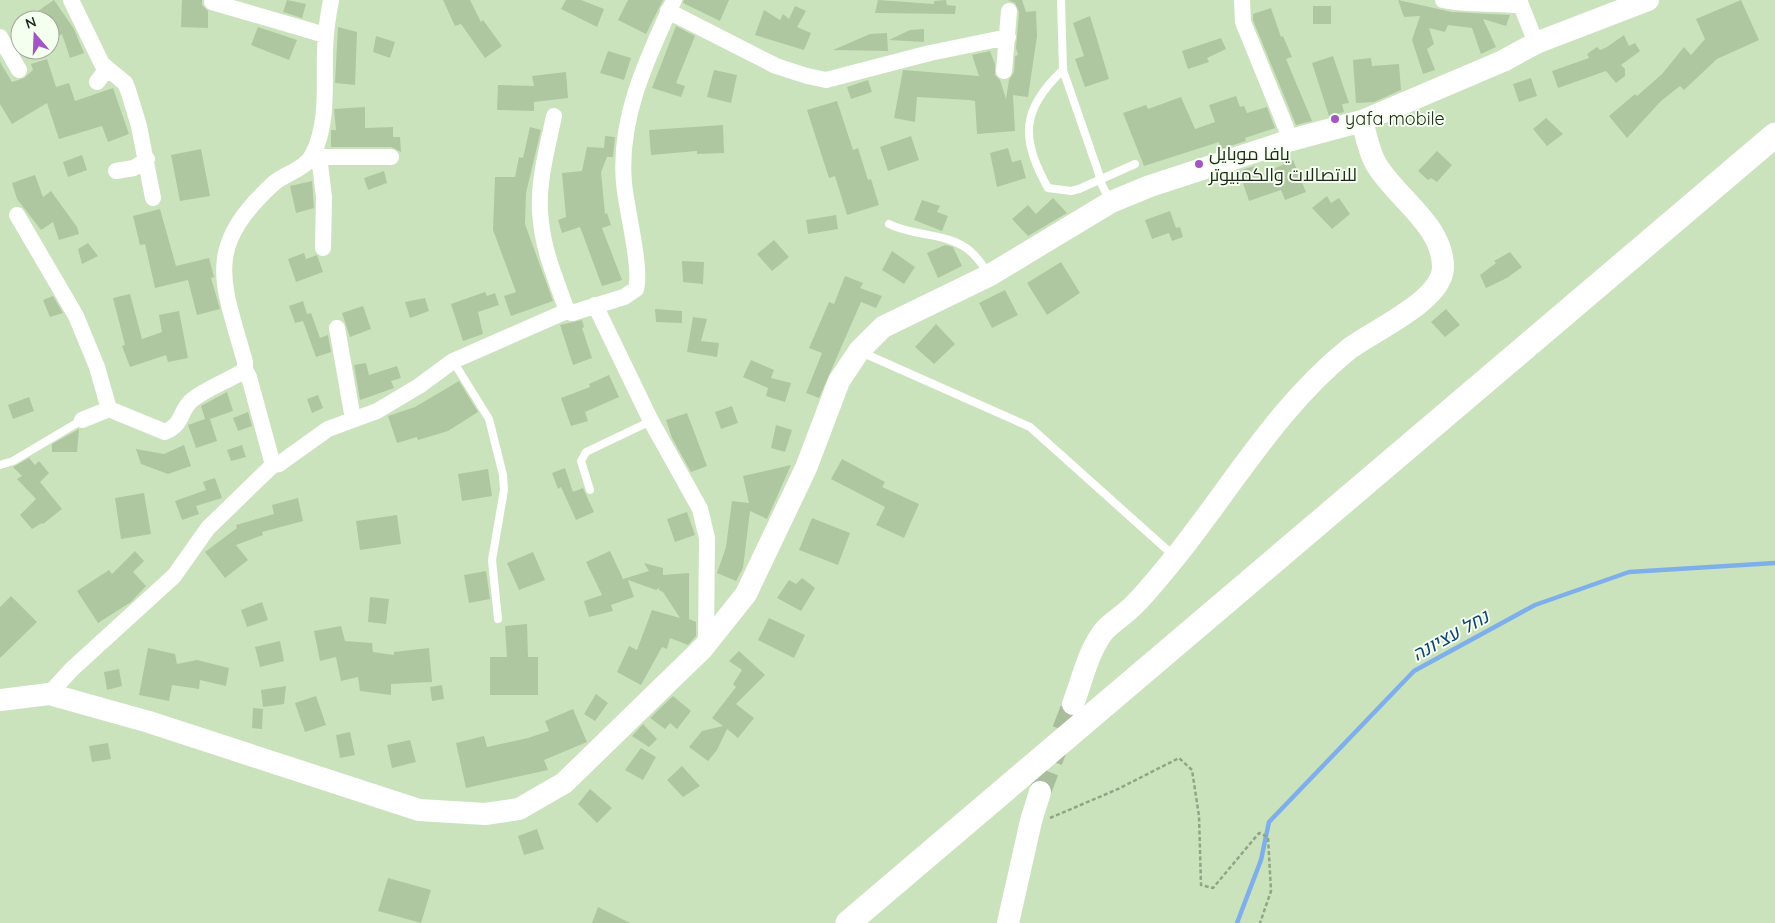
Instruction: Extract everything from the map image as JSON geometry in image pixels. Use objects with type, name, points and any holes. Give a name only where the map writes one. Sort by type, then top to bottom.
[{"type":"main road","points":[[0,700],[49,694],[149,722],[420,810],[485,814],[519,809],[564,783],[706,642],[746,594],[806,468],[839,381],[859,351],[883,326],[990,276],[1111,202],[1150,186],[1291,140],[1362,121],[1503,60],[1536,43],[1648,0]]},
{"type":"main road","points":[[1073,704],[1093,652],[1104,632],[1132,607],[1176,557],[1254,452],[1302,395],[1350,349],[1410,311],[1437,284],[1443,268],[1440,244],[1414,210],[1394,190],[1376,163],[1362,121]]},
{"type":"main road","points":[[848,923],[1775,135]]},
{"type":"main road","points":[[1008,923],[1031,822],[1040,792]]},
{"type":"street","points":[[71,0],[102,64],[102,76],[125,83],[139,126],[147,159],[153,198]]},
{"type":"street","points":[[324,248],[324,197],[316,157],[323,121],[325,35],[331,0]]},
{"type":"street","points":[[1242,0],[1242,14],[1246,29],[1291,140]]},
{"type":"street","points":[[1443,0],[1466,4],[1520,3],[1536,43]]},
{"type":"street","points":[[212,2],[325,35]]},
{"type":"street","points":[[554,116],[542,177],[540,222],[547,252],[567,310],[572,313],[631,294],[636,289],[638,281],[624,182],[626,140],[638,83],[671,5],[776,66],[826,80],[930,53],[1008,37]]},
{"type":"street","points":[[1004,71],[1009,11]]},
{"type":"street","points":[[0,37],[19,70]]},
{"type":"street","points":[[273,464],[249,378],[245,370],[245,362],[227,298],[223,262],[225,250],[237,227],[259,197],[277,181],[316,157],[391,157]]},
{"type":"street","points":[[116,171],[134,168],[147,159]]},
{"type":"street","points":[[17,215],[76,316],[97,367],[109,409]]},
{"type":"street","points":[[595,305],[617,355],[700,509],[705,523],[708,582],[706,642]]},
{"type":"street","points":[[49,694],[72,669],[174,576],[208,528],[273,464],[279,464],[328,429],[377,411],[407,394],[453,361],[567,310]]},
{"type":"street","points":[[337,328],[353,419]]},
{"type":"street","points":[[82,420],[109,409],[165,432],[173,429],[180,422],[190,402],[245,370]]},
{"type":"lane","points":[[1061,0],[1063,70],[1100,181],[1105,187],[1111,202]]},
{"type":"lane","points":[[1063,70],[1041,95],[1031,113],[1028,133],[1036,163],[1048,188],[1055,190],[1079,190],[1135,164]]},
{"type":"lane","points":[[889,224],[906,231],[960,244],[972,252],[990,276]]},
{"type":"lane","points":[[859,351],[1030,427],[1176,557]]},
{"type":"lane","points":[[453,361],[482,404],[489,419],[503,475],[504,490],[492,560],[498,619]]},
{"type":"lane","points":[[0,465],[13,461],[82,420]]},
{"type":"lane","points":[[590,490],[581,461],[586,452],[651,421]]},
{"type":"path","points":[[1031,822],[1054,817],[1118,789],[1179,758],[1192,770],[1199,816],[1201,885],[1213,888],[1260,832],[1268,837],[1271,891],[1260,923]]},
{"type":"building","points":[[54,0],[74,29],[84,53],[70,58],[62,34],[60,35],[60,10],[39,10]]},
{"type":"building","points":[[182,0],[202,0],[202,5],[208,11],[208,28],[181,27]]},
{"type":"building","points":[[287,0],[306,4],[302,18],[283,12]]},
{"type":"building","points":[[443,0],[470,0],[481,22],[483,20],[502,46],[485,58],[461,24],[455,26]]},
{"type":"building","points":[[566,0],[581,0],[604,9],[597,27],[561,9]]},
{"type":"building","points":[[628,0],[663,0],[646,34],[618,20]]},
{"type":"building","points":[[684,0],[729,0],[720,21],[683,3]]},
{"type":"building","points":[[878,0],[934,4],[934,1],[946,0],[947,5],[956,6],[955,14],[875,13]]},
{"type":"building","points":[[1008,0],[1022,0],[1026,12],[1036,11],[1037,36],[1028,97],[1013,95],[1015,131],[977,134],[975,101],[969,100],[917,97],[915,122],[894,118],[903,70],[979,76],[972,55],[990,51],[995,64],[995,75],[1000,80],[1006,99],[1009,80],[1014,72],[1015,56],[1018,55],[1016,48],[1019,12],[1015,3]]},
{"type":"building","points":[[1398,0],[1452,12],[1510,15],[1506,26],[1483,19],[1496,47],[1481,54],[1472,28],[1448,25],[1445,32],[1429,28],[1434,44],[1427,49],[1435,70],[1423,74],[1412,40],[1420,16],[1404,17]]},
{"type":"building","points":[[1741,0],[1759,40],[1717,59],[1684,90],[1680,86],[1661,101],[1627,138],[1609,116],[1635,94],[1637,96],[1662,74],[1684,47],[1691,55],[1705,39],[1696,19]]},
{"type":"building","points":[[795,6],[806,11],[797,27],[811,33],[804,50],[755,35],[764,10],[780,20],[783,14],[789,19]]},
{"type":"building","points":[[1313,6],[1331,6],[1331,24],[1313,24]]},
{"type":"building","points":[[1271,8],[1281,37],[1283,36],[1292,57],[1286,59],[1312,121],[1296,125],[1253,20],[1253,14]]},
{"type":"building","points":[[1090,16],[1109,79],[1085,87],[1075,59],[1084,56],[1073,23]]},
{"type":"building","points":[[676,26],[695,36],[676,83],[685,86],[681,97],[652,88]]},
{"type":"building","points":[[258,27],[297,40],[289,60],[251,45]]},
{"type":"building","points":[[338,27],[357,32],[355,85],[335,83]]},
{"type":"building","points":[[924,29],[924,42],[889,40],[910,30]]},
{"type":"building","points":[[887,33],[888,51],[833,50],[870,34]]},
{"type":"building","points":[[1624,35],[1629,46],[1635,43],[1640,51],[1621,65],[1625,69],[1625,76],[1616,83],[1606,71],[1558,88],[1552,71],[1589,58],[1587,54],[1597,47],[1600,50],[1607,47]]},
{"type":"building","points":[[376,36],[395,42],[390,58],[373,52]]},
{"type":"building","points":[[1221,38],[1226,49],[1207,58],[1209,62],[1188,69],[1182,51]]},
{"type":"building","points":[[608,51],[631,58],[624,80],[600,73]]},
{"type":"building","points":[[1333,56],[1349,103],[1342,104],[1344,112],[1329,116],[1312,63]]},
{"type":"building","points":[[1371,58],[1372,66],[1399,64],[1401,90],[1374,102],[1356,103],[1353,60]]},
{"type":"building","points":[[47,60],[56,87],[69,83],[75,101],[113,88],[129,134],[108,142],[102,126],[59,139],[47,103],[12,124],[0,104],[0,62],[12,82],[24,78],[33,70],[31,64]]},
{"type":"building","points":[[714,70],[737,75],[731,103],[707,97]]},
{"type":"building","points":[[566,72],[568,98],[534,102],[534,111],[497,110],[498,85],[534,86],[532,76]]},
{"type":"building","points":[[1531,78],[1537,96],[1519,102],[1513,84]]},
{"type":"building","points":[[868,80],[872,92],[851,99],[847,87]]},
{"type":"building","points":[[1236,96],[1240,107],[1244,106],[1247,113],[1267,107],[1275,128],[1245,138],[1246,141],[1221,149],[1219,142],[1144,166],[1123,113],[1146,105],[1148,109],[1181,97],[1195,129],[1215,122],[1209,105]]},
{"type":"building","points":[[837,101],[853,150],[858,148],[868,180],[871,179],[879,205],[847,215],[835,176],[829,178],[807,110]]},
{"type":"building","points":[[365,107],[365,128],[393,127],[393,137],[400,137],[401,152],[391,147],[331,147],[331,130],[336,130],[334,109]]},
{"type":"building","points":[[1546,118],[1563,134],[1547,146],[1533,129]]},
{"type":"building","points":[[723,125],[724,153],[697,154],[697,151],[651,155],[649,130]]},
{"type":"building","points":[[530,127],[541,130],[526,193],[525,224],[553,301],[511,316],[504,296],[516,292],[493,230],[495,177],[515,177],[519,157],[523,158]]},
{"type":"building","points":[[605,136],[615,137],[613,157],[607,157],[601,172],[605,214],[607,213],[611,225],[602,228],[622,280],[602,286],[580,227],[562,233],[558,220],[566,217],[562,173],[582,171],[587,147],[604,148]]},
{"type":"building","points":[[911,136],[919,160],[888,171],[880,147]]},
{"type":"building","points":[[1008,148],[1012,162],[1021,160],[1026,178],[997,187],[990,153]]},
{"type":"building","points":[[201,149],[210,196],[180,201],[171,155]]},
{"type":"building","points":[[1437,151],[1452,165],[1437,182],[1431,178],[1428,180],[1418,171]]},
{"type":"building","points":[[82,155],[87,170],[68,177],[63,162]]},
{"type":"building","points":[[1293,160],[1306,192],[1285,200],[1281,190],[1249,201],[1239,171],[1254,166],[1258,176]]},
{"type":"building","points":[[384,171],[387,183],[368,190],[364,178]]},
{"type":"building","points":[[35,175],[43,197],[51,191],[77,227],[79,234],[59,240],[53,222],[41,230],[17,199],[12,183]]},
{"type":"building","points":[[312,181],[314,208],[296,213],[290,186]]},
{"type":"building","points":[[1327,196],[1331,203],[1339,198],[1350,214],[1332,229],[1312,208]]},
{"type":"building","points":[[1053,198],[1067,213],[1028,236],[1012,219],[1028,205],[1036,214]]},
{"type":"building","points":[[922,200],[940,206],[937,212],[948,216],[942,231],[914,220]]},
{"type":"building","points":[[160,209],[176,266],[209,258],[214,277],[211,278],[220,309],[197,315],[188,280],[155,288],[145,244],[140,245],[133,216]]},
{"type":"building","points":[[1170,211],[1176,228],[1180,227],[1183,237],[1172,241],[1169,233],[1152,239],[1145,220]]},
{"type":"building","points":[[836,215],[838,229],[808,234],[806,220]]},
{"type":"building","points":[[774,240],[789,257],[772,271],[757,254]]},
{"type":"building","points":[[88,243],[98,256],[82,264],[78,249]]},
{"type":"building","points":[[945,245],[953,247],[962,266],[938,278],[927,253]]},
{"type":"building","points":[[892,251],[915,267],[904,284],[882,270]]},
{"type":"building","points":[[1510,252],[1522,267],[1507,278],[1486,288],[1480,275],[1496,263],[1494,261]]},
{"type":"building","points":[[304,253],[306,259],[317,255],[323,272],[296,282],[288,259]]},
{"type":"building","points":[[682,261],[704,262],[703,284],[683,282]]},
{"type":"building","points":[[1061,262],[1080,293],[1047,315],[1027,283]]},
{"type":"building","points":[[845,276],[863,283],[860,288],[882,296],[876,308],[861,302],[819,398],[806,393],[822,353],[809,348],[829,302],[834,304]]},
{"type":"building","points":[[1005,290],[1018,315],[992,328],[979,303]]},
{"type":"building","points":[[485,292],[487,296],[495,293],[499,305],[478,312],[483,334],[463,341],[451,304]]},
{"type":"building","points":[[130,294],[142,339],[162,332],[159,315],[179,311],[188,358],[168,362],[166,355],[130,367],[122,346],[125,345],[113,298]]},
{"type":"building","points":[[53,296],[63,313],[50,317],[43,300]]},
{"type":"building","points":[[425,298],[429,311],[410,318],[405,302]]},
{"type":"building","points":[[303,301],[307,314],[311,313],[320,338],[328,335],[331,352],[316,357],[303,321],[295,323],[289,306]]},
{"type":"building","points":[[363,306],[371,329],[350,337],[342,313]]},
{"type":"building","points":[[655,309],[682,311],[682,323],[656,322]]},
{"type":"building","points":[[1446,309],[1460,325],[1445,337],[1431,322]]},
{"type":"building","points":[[693,317],[707,319],[701,341],[719,343],[717,357],[687,352]]},
{"type":"building","points":[[582,320],[584,327],[582,328],[592,358],[573,365],[560,325]]},
{"type":"building","points":[[936,324],[955,344],[934,364],[915,347]]},
{"type":"building","points":[[751,360],[774,370],[771,378],[791,383],[785,402],[766,396],[768,388],[743,377]]},
{"type":"building","points":[[366,363],[369,375],[397,366],[401,378],[391,381],[394,388],[360,400],[354,365]]},
{"type":"building","points":[[609,375],[619,397],[585,412],[588,421],[571,426],[561,398],[590,387],[589,384]]},
{"type":"building","points":[[459,381],[478,412],[448,431],[418,440],[417,437],[397,443],[388,416],[415,407]]},
{"type":"building","points":[[227,392],[233,411],[210,419],[217,441],[196,448],[188,425],[205,419],[201,406]]},
{"type":"building","points":[[318,395],[323,408],[312,413],[307,399]]},
{"type":"building","points":[[29,397],[34,411],[13,419],[8,405]]},
{"type":"building","points":[[732,406],[738,423],[721,429],[715,412]]},
{"type":"building","points":[[248,412],[252,426],[238,431],[233,418]]},
{"type":"building","points":[[687,413],[707,466],[691,472],[672,438],[666,420]]},
{"type":"building","points":[[776,425],[792,430],[785,452],[771,448]]},
{"type":"building","points":[[79,429],[77,452],[52,452],[52,444]]},
{"type":"building","points":[[184,445],[191,466],[168,474],[141,464],[136,449],[164,454]]},
{"type":"building","points":[[242,445],[246,457],[231,461],[227,450]]},
{"type":"building","points":[[29,458],[35,465],[39,461],[49,473],[40,482],[62,509],[43,524],[32,529],[20,515],[36,499],[17,479],[22,476],[13,467]]},
{"type":"building","points":[[842,459],[885,482],[882,487],[919,504],[904,538],[876,525],[885,507],[831,479]]},
{"type":"building","points":[[791,465],[767,519],[750,511],[743,568],[736,581],[717,573],[726,547],[732,501],[749,503],[743,476]]},
{"type":"building","points":[[565,468],[573,492],[583,488],[594,512],[576,520],[561,487],[558,489],[552,473]]},
{"type":"building","points":[[488,469],[492,496],[462,501],[458,474]]},
{"type":"building","points":[[215,478],[222,498],[196,506],[199,514],[182,520],[175,501],[206,490],[203,482]]},
{"type":"building","points":[[144,493],[151,534],[121,539],[115,498]]},
{"type":"building","points":[[298,498],[303,521],[262,532],[263,535],[236,545],[248,560],[225,578],[205,552],[237,528],[236,525],[274,514],[272,505]]},
{"type":"building","points":[[687,512],[695,535],[675,542],[667,519]]},
{"type":"building","points":[[397,515],[401,544],[360,550],[356,521]]},
{"type":"building","points":[[812,518],[850,533],[838,565],[799,550]]},
{"type":"building","points":[[135,551],[144,561],[133,572],[146,586],[131,602],[98,623],[77,591],[109,570],[112,574]]},
{"type":"building","points":[[610,551],[623,579],[649,571],[644,563],[663,568],[663,575],[689,573],[689,619],[696,622],[696,636],[688,645],[670,638],[667,649],[662,647],[641,685],[617,672],[629,646],[637,650],[652,610],[680,618],[659,588],[656,590],[628,580],[634,597],[611,605],[613,611],[589,617],[584,601],[602,595],[586,562]]},
{"type":"building","points":[[533,552],[545,580],[519,590],[507,563]]},
{"type":"building","points":[[486,571],[490,599],[469,603],[464,575]]},
{"type":"building","points":[[802,578],[815,588],[801,611],[777,598],[789,580],[796,584]]},
{"type":"building","points":[[11,596],[37,622],[0,658],[0,607]]},
{"type":"building","points":[[370,597],[389,599],[386,624],[368,622]]},
{"type":"building","points":[[262,602],[268,620],[247,627],[241,610]]},
{"type":"building","points":[[769,618],[805,635],[794,658],[758,640]]},
{"type":"building","points":[[527,624],[528,657],[538,657],[538,695],[490,695],[490,657],[507,657],[505,626]]},
{"type":"building","points":[[341,626],[345,641],[372,643],[373,652],[394,655],[394,652],[429,648],[432,682],[391,684],[391,695],[360,691],[358,677],[341,681],[336,657],[320,661],[314,631]]},
{"type":"building","points":[[280,641],[284,661],[260,667],[255,647]]},
{"type":"building","points":[[148,648],[175,654],[177,664],[197,660],[229,668],[226,686],[200,680],[199,689],[172,685],[169,701],[139,695]]},
{"type":"building","points":[[739,651],[765,675],[736,704],[754,718],[738,738],[727,729],[717,750],[708,761],[689,747],[702,731],[723,726],[712,718],[736,687],[733,684],[742,670],[729,661]]},
{"type":"building","points":[[119,669],[122,686],[107,690],[104,672]]},
{"type":"building","points":[[442,685],[444,699],[432,701],[430,687]]},
{"type":"building","points":[[286,686],[284,704],[263,707],[261,690]]},
{"type":"building","points":[[596,694],[608,703],[595,721],[584,714]]},
{"type":"building","points":[[316,696],[326,725],[305,732],[295,703]]},
{"type":"building","points":[[673,696],[691,711],[677,729],[670,723],[665,729],[650,718]]},
{"type":"building","points":[[253,708],[263,709],[262,729],[252,728]]},
{"type":"building","points":[[573,709],[587,742],[544,760],[548,770],[466,788],[456,743],[484,736],[487,747],[528,738],[549,731],[545,721]]},
{"type":"building","points":[[643,724],[657,739],[649,747],[632,736]]},
{"type":"building","points":[[350,732],[355,755],[340,758],[336,735]]},
{"type":"building","points":[[410,740],[416,762],[392,768],[387,745]]},
{"type":"building","points":[[108,743],[111,759],[92,762],[89,746]]},
{"type":"building","points":[[641,748],[656,757],[643,780],[625,770]]},
{"type":"building","points":[[682,766],[700,786],[683,797],[667,780]]},
{"type":"building","points":[[590,789],[612,808],[597,823],[578,804]]},
{"type":"building","points":[[537,829],[544,849],[524,855],[518,836]]},
{"type":"building","points":[[388,878],[431,890],[421,923],[378,911]]},
{"type":"building","points":[[598,907],[630,923],[592,923]]},
{"type":"waterway","name":"נחל עציונה","points":[[1237,923],[1261,860],[1269,822],[1414,671],[1535,605],[1629,572],[1775,563]]},
{"type":"tunnel","points":[[1040,792],[1073,704]]},
{"type":"place","name":"yafa mobile","points":[[1335,119]]},
{"type":"place","name":"يافا موبايل للاتصالات والكمبيوتر","points":[[1199,164]]}]
